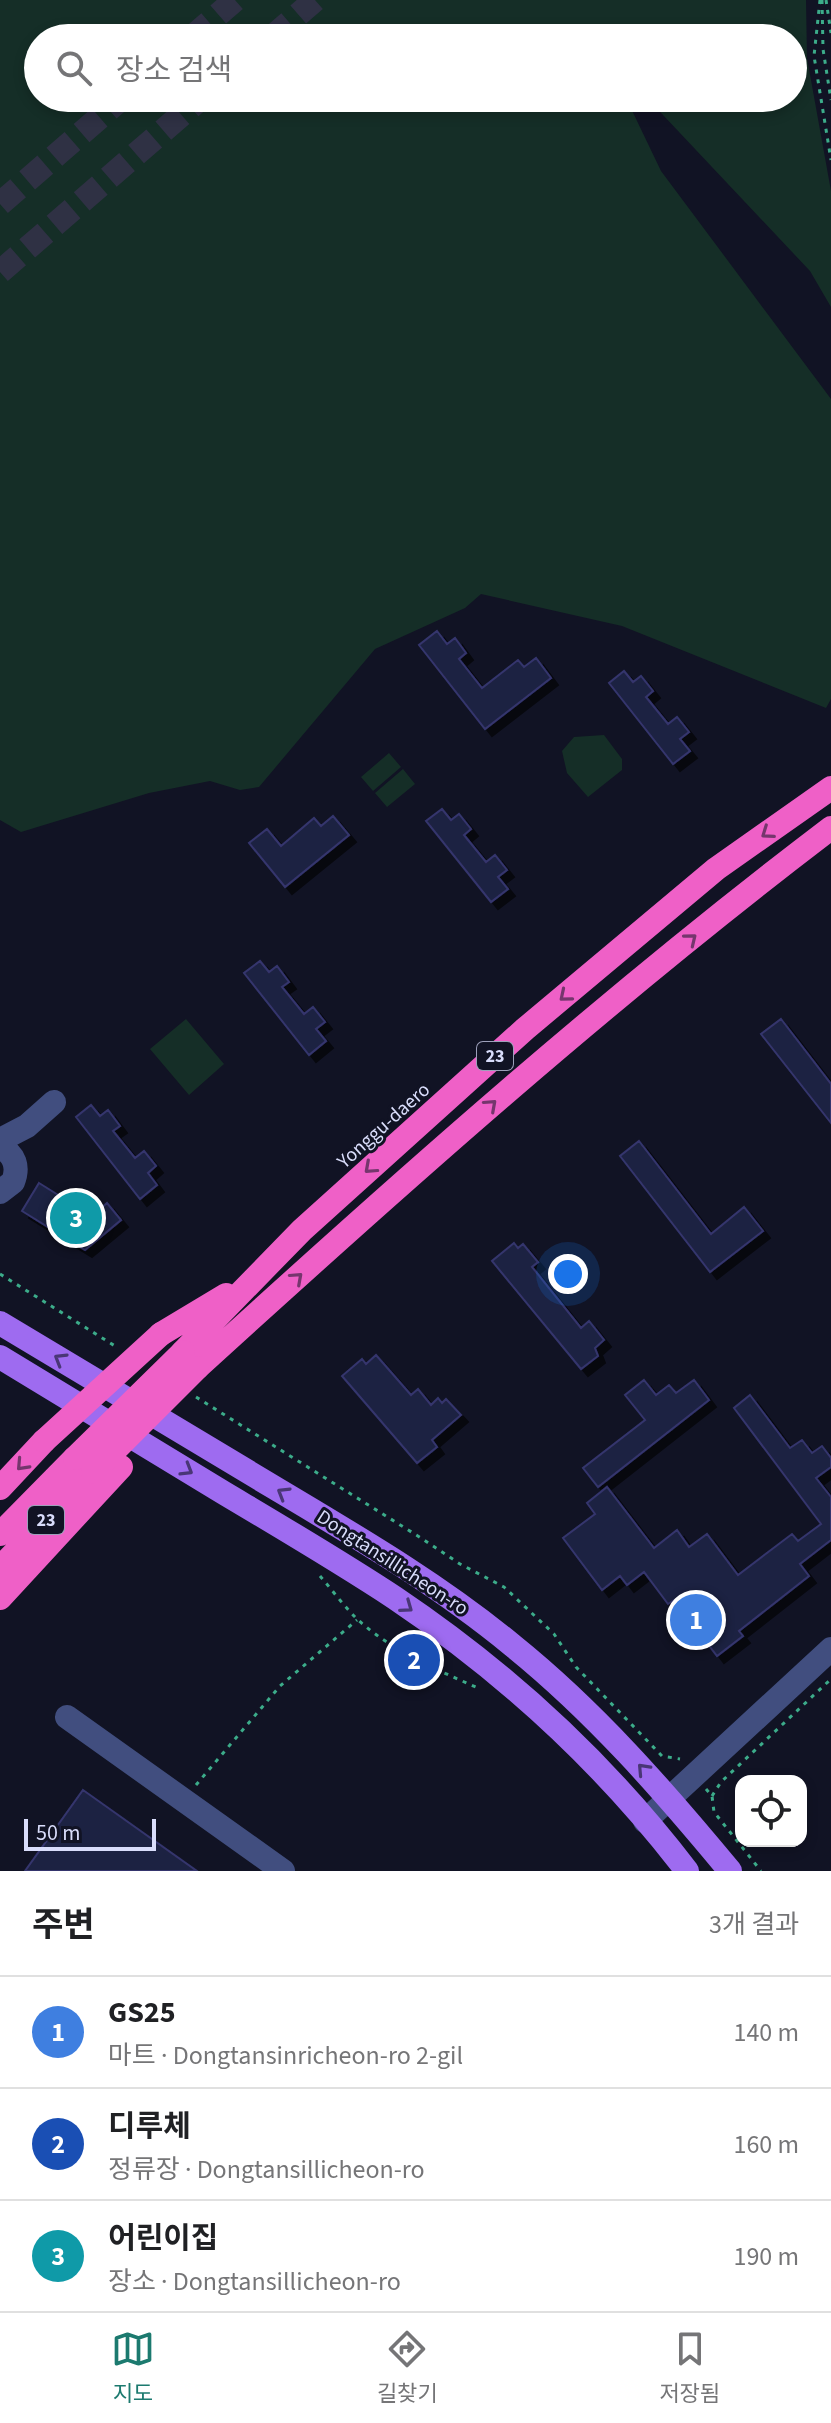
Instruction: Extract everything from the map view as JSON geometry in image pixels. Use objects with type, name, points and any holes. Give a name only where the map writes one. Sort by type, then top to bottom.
[{"type":"highway","name":"Yonggu-daero","points":[[196,1366],[252,1279],[302,1230],[525,1029],[716,869],[831,788]]},
{"type":"highway","name":"Yonggu-daero","points":[[0,1568],[196,1366],[538,1064],[768,875],[831,828]]},
{"type":"highway","points":[[0,1488],[44,1441],[161,1334],[252,1279]]},
{"type":"highway","points":[[0,1598],[91,1471],[196,1366]]},
{"type":"highway","name":"Yonggu-daero","points":[[0,1534],[91,1471]]},
{"type":"main road","name":"Dongtansillicheon-ro","points":[[0,1323],[422,1577],[513,1645],[598,1722],[670,1799],[730,1871]]},
{"type":"main road","name":"Dongtansillicheon-ro","points":[[0,1357],[397,1600],[501,1678],[543,1716],[645,1821],[687,1871]]},
{"type":"street","points":[[0,1192],[13,1182],[16,1167],[5,1149],[16,1143],[27,1126],[54,1102]]},
{"type":"street","points":[[645,1821],[831,1649]]},
{"type":"street","points":[[67,1717],[283,1871]]},
{"type":"path","points":[[823,0],[831,33]]},
{"type":"path","points":[[823,0],[823,49],[831,100]]},
{"type":"path","points":[[823,0],[814,56],[831,160]]},
{"type":"path","points":[[0,1274],[119,1348]]},
{"type":"path","points":[[184,1389],[460,1564],[504,1587],[554,1634],[576,1667],[662,1756],[680,1759],[687,1756]]},
{"type":"path","points":[[318,1574],[358,1619],[414,1660],[488,1692]]},
{"type":"path","points":[[196,1785],[280,1686],[358,1619]]},
{"type":"path","points":[[761,1871],[714,1812],[712,1796],[721,1782],[831,1679]]},
{"type":"green space","points":[[0,0],[806,0],[806,24],[24,24],[24,112],[633,112],[661,171],[831,399],[831,699],[826,708],[622,626],[481,594],[465,608],[375,649],[259,787],[240,790],[210,781],[149,793],[21,832],[0,820]]},
{"type":"green space","points":[[807,58],[831,191],[831,307],[810,271],[660,112],[807,112]]},
{"type":"green space","points":[[604,735],[622,759],[622,770],[588,797],[567,773],[562,751],[574,737]]},
{"type":"green space","points":[[389,753],[401,767],[373,791],[361,777]]},
{"type":"green space","points":[[403,769],[415,784],[387,807],[375,793]]},
{"type":"green space","points":[[186,1019],[224,1064],[189,1095],[150,1049]]},
{"type":"building","points":[[437,631],[447,644],[455,638],[466,653],[459,659],[482,688],[518,660],[524,667],[536,658],[551,678],[485,729],[419,645]]},
{"type":"building","points":[[624,671],[633,682],[641,676],[653,691],[646,697],[668,724],[677,717],[689,732],[680,739],[690,751],[673,764],[609,683]]},
{"type":"building","points":[[442,809],[451,820],[459,814],[471,829],[464,835],[486,862],[495,855],[507,870],[498,877],[508,889],[491,902],[426,821]]},
{"type":"building","points":[[333,816],[349,835],[285,887],[249,843],[267,829],[281,846],[314,818],[321,826]]},
{"type":"building","points":[[260,961],[269,972],[277,966],[289,982],[282,987],[304,1014],[313,1007],[325,1022],[316,1029],[326,1041],[309,1055],[244,973]]},
{"type":"building","points":[[781,1019],[831,1084],[831,1123],[761,1034]]},
{"type":"building","points":[[91,1105],[100,1116],[108,1110],[120,1126],[113,1131],[135,1158],[144,1151],[156,1166],[148,1173],[157,1185],[140,1199],[76,1117]]},
{"type":"building","points":[[639,1141],[711,1234],[744,1207],[763,1231],[710,1272],[620,1156]]},
{"type":"building","points":[[39,1183],[92,1216],[107,1203],[121,1220],[85,1250],[22,1211]]},
{"type":"building","points":[[514,1243],[518,1248],[523,1244],[538,1262],[532,1267],[581,1328],[589,1321],[604,1340],[595,1348],[598,1356],[581,1369],[492,1261]]},
{"type":"building","points":[[376,1355],[411,1395],[418,1389],[431,1405],[438,1398],[442,1403],[446,1399],[461,1415],[432,1440],[437,1447],[417,1463],[342,1376],[362,1359],[366,1364]]},
{"type":"building","points":[[644,1380],[656,1395],[669,1385],[676,1393],[694,1380],[709,1400],[598,1487],[583,1468],[645,1420],[625,1395]]},
{"type":"building","points":[[750,1395],[790,1448],[802,1440],[812,1453],[822,1446],[831,1458],[831,1467],[816,1478],[831,1497],[831,1540],[800,1564],[809,1576],[739,1631],[743,1636],[717,1656],[674,1600],[668,1604],[644,1572],[627,1585],[620,1576],[602,1590],[563,1538],[595,1514],[587,1503],[607,1487],[654,1548],[677,1530],[689,1547],[707,1534],[738,1575],[792,1534],[798,1541],[821,1524],[734,1408]]},
{"type":"building","points":[[83,1790],[197,1871],[25,1871]]},
{"type":"tunnel","points":[[207,24],[235,0]]},
{"type":"tunnel","points":[[287,24],[315,0]]},
{"type":"tunnel","points":[[0,204],[106,112]]},
{"type":"tunnel","points":[[0,272],[185,112]]},
{"type":"place","name":"어린이집","points":[[76,1218]]},
{"type":"place","name":"GS25","points":[[696,1620]]},
{"type":"place","name":"디루체","points":[[414,1660]]}]
